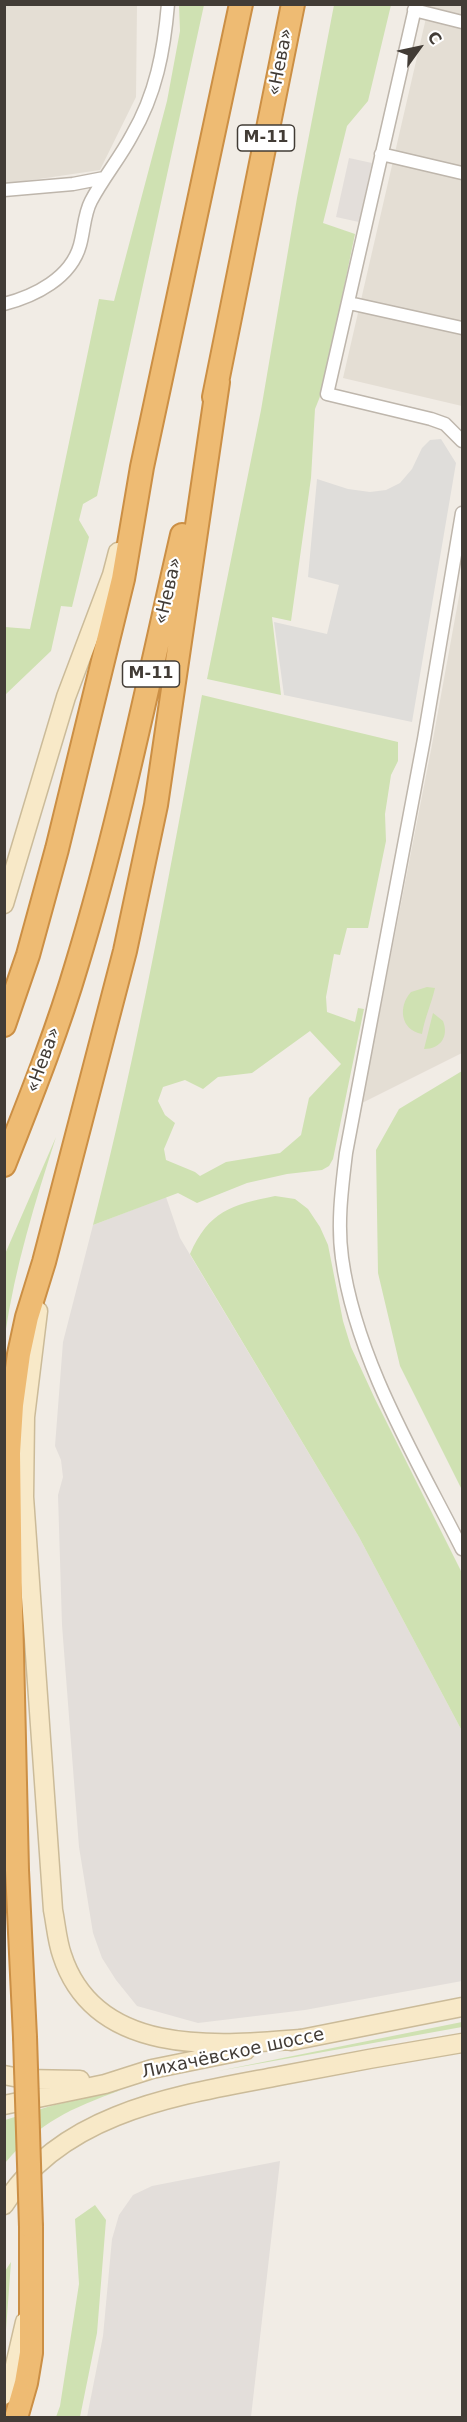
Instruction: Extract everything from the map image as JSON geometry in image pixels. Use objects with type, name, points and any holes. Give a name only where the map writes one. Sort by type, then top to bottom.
[{"type":"highway","name":"М-11","points":[[4,1025],[28,955],[84,746],[123,579],[142,467],[241,4]]},
{"type":"highway","name":"«Нева»","points":[[4,1165],[41,1072],[77,964],[131,760],[218,382],[293,4]]},
{"type":"highway","points":[[16,2418],[26,2383],[31,2353],[32,2292],[25,2037],[17,1870],[9,1453],[19,1354],[125,951],[156,805],[218,382]]},
{"type":"main road","points":[[4,904],[66,697],[112,575],[142,467]]},
{"type":"main road","points":[[44,1262],[25,1417],[24,1497],[53,1910],[62,1956],[70,1975],[92,2004],[108,2017],[141,2034],[162,2040],[235,2043],[300,2039]]},
{"type":"main road","name":"Лихачёвское шоссе","points":[[4,2105],[105,2084],[152,2069],[462,2007]]},
{"type":"main road","points":[[6,2204],[23,2178],[46,2157],[66,2142],[122,2113],[155,2102],[206,2090],[462,2043]]},
{"type":"main road","points":[[4,2075],[58,2081],[152,2069]]},
{"type":"main road","points":[[4,2395],[13,2374],[32,2292]]},
{"type":"street","points":[[4,304],[28,298],[60,276],[79,249],[89,204],[132,135],[152,94],[165,45],[168,4]]},
{"type":"street","points":[[462,22],[415,7],[327,394],[431,419],[445,424],[462,441]]},
{"type":"street","points":[[381,154],[462,173]]},
{"type":"street","points":[[4,190],[73,184],[104,178]]},
{"type":"street","points":[[349,303],[462,328]]},
{"type":"street","points":[[462,513],[424,739],[352,1121],[341,1196],[340,1230],[342,1257],[358,1329],[462,1549]]},
{"type":"shaded area","points":[[4,5],[137,5],[136,97],[100,170],[5,184]]},
{"type":"shaded area","points":[[429,5],[462,5],[462,406],[343,378]]},
{"type":"shaded area","points":[[349,158],[372,163],[359,222],[336,217]]},
{"type":"shaded area","points":[[441,439],[456,463],[412,722],[284,695],[274,622],[327,634],[339,585],[308,577],[317,479],[348,489],[370,492],[386,490],[400,483],[412,469],[422,448],[430,440]]},
{"type":"shaded area","points":[[462,580],[462,1053],[362,1103],[431,750]]},
{"type":"shaded area","points":[[166,1197],[180,1238],[359,1537],[462,1731],[462,1981],[305,2010],[198,2023],[137,2006],[102,1958],[93,1933],[79,1847],[62,1625],[58,1495],[63,1477],[61,1460],[55,1446],[63,1342],[93,1225]]},
{"type":"shaded area","points":[[280,2161],[251,2417],[87,2417],[103,2336],[112,2239],[119,2215],[133,2195],[152,2186]]},
{"type":"green space","points":[[179,5],[204,5],[97,496],[83,504],[79,520],[89,537],[72,607],[61,606],[51,651],[5,695],[5,627],[30,629],[99,299],[114,301],[167,101],[180,31]]},
{"type":"green space","points":[[334,5],[391,5],[368,101],[347,126],[323,223],[355,234],[323,389],[315,409],[311,478],[291,621],[272,617],[281,695],[207,679],[261,410],[297,198]]},
{"type":"green space","points":[[202,695],[398,742],[398,761],[391,775],[385,814],[386,841],[368,928],[347,928],[340,955],[334,954],[326,997],[327,1012],[355,1022],[358,1008],[364,1009],[333,1159],[329,1166],[322,1170],[287,1174],[247,1183],[197,1203],[178,1193],[93,1225],[139,1027]],"holes":[[[310,1031],[341,1064],[309,1098],[301,1135],[280,1153],[226,1162],[200,1176],[166,1160],[164,1149],[175,1123],[165,1115],[158,1101],[163,1087],[185,1080],[203,1089],[218,1077],[252,1073]]]},
{"type":"green space","points":[[427,987],[435,988],[422,1034],[415,1032],[405,1023],[403,1010],[411,992]]},
{"type":"green space","points":[[433,1013],[443,1021],[444,1036],[435,1047],[424,1049]]},
{"type":"green space","points":[[462,1071],[462,1490],[400,1366],[378,1273],[376,1150],[399,1109]]},
{"type":"green space","points":[[56,1137],[20,1260],[5,1335],[5,1254]]},
{"type":"green space","points":[[275,1196],[295,1199],[308,1209],[320,1227],[328,1245],[343,1321],[351,1347],[462,1573],[462,1731],[359,1537],[190,1254],[205,1228],[223,1212],[246,1203]]},
{"type":"green space","points":[[462,2022],[462,2027],[218,2071]]},
{"type":"green space","points":[[121,2090],[71,2110],[44,2126],[5,2163],[5,2120],[54,2105]]},
{"type":"green space","points":[[95,2205],[106,2220],[97,2333],[80,2417],[56,2417],[60,2406],[79,2284],[75,2219]]},
{"type":"green space","points":[[11,2262],[5,2343],[5,2271]]}]
